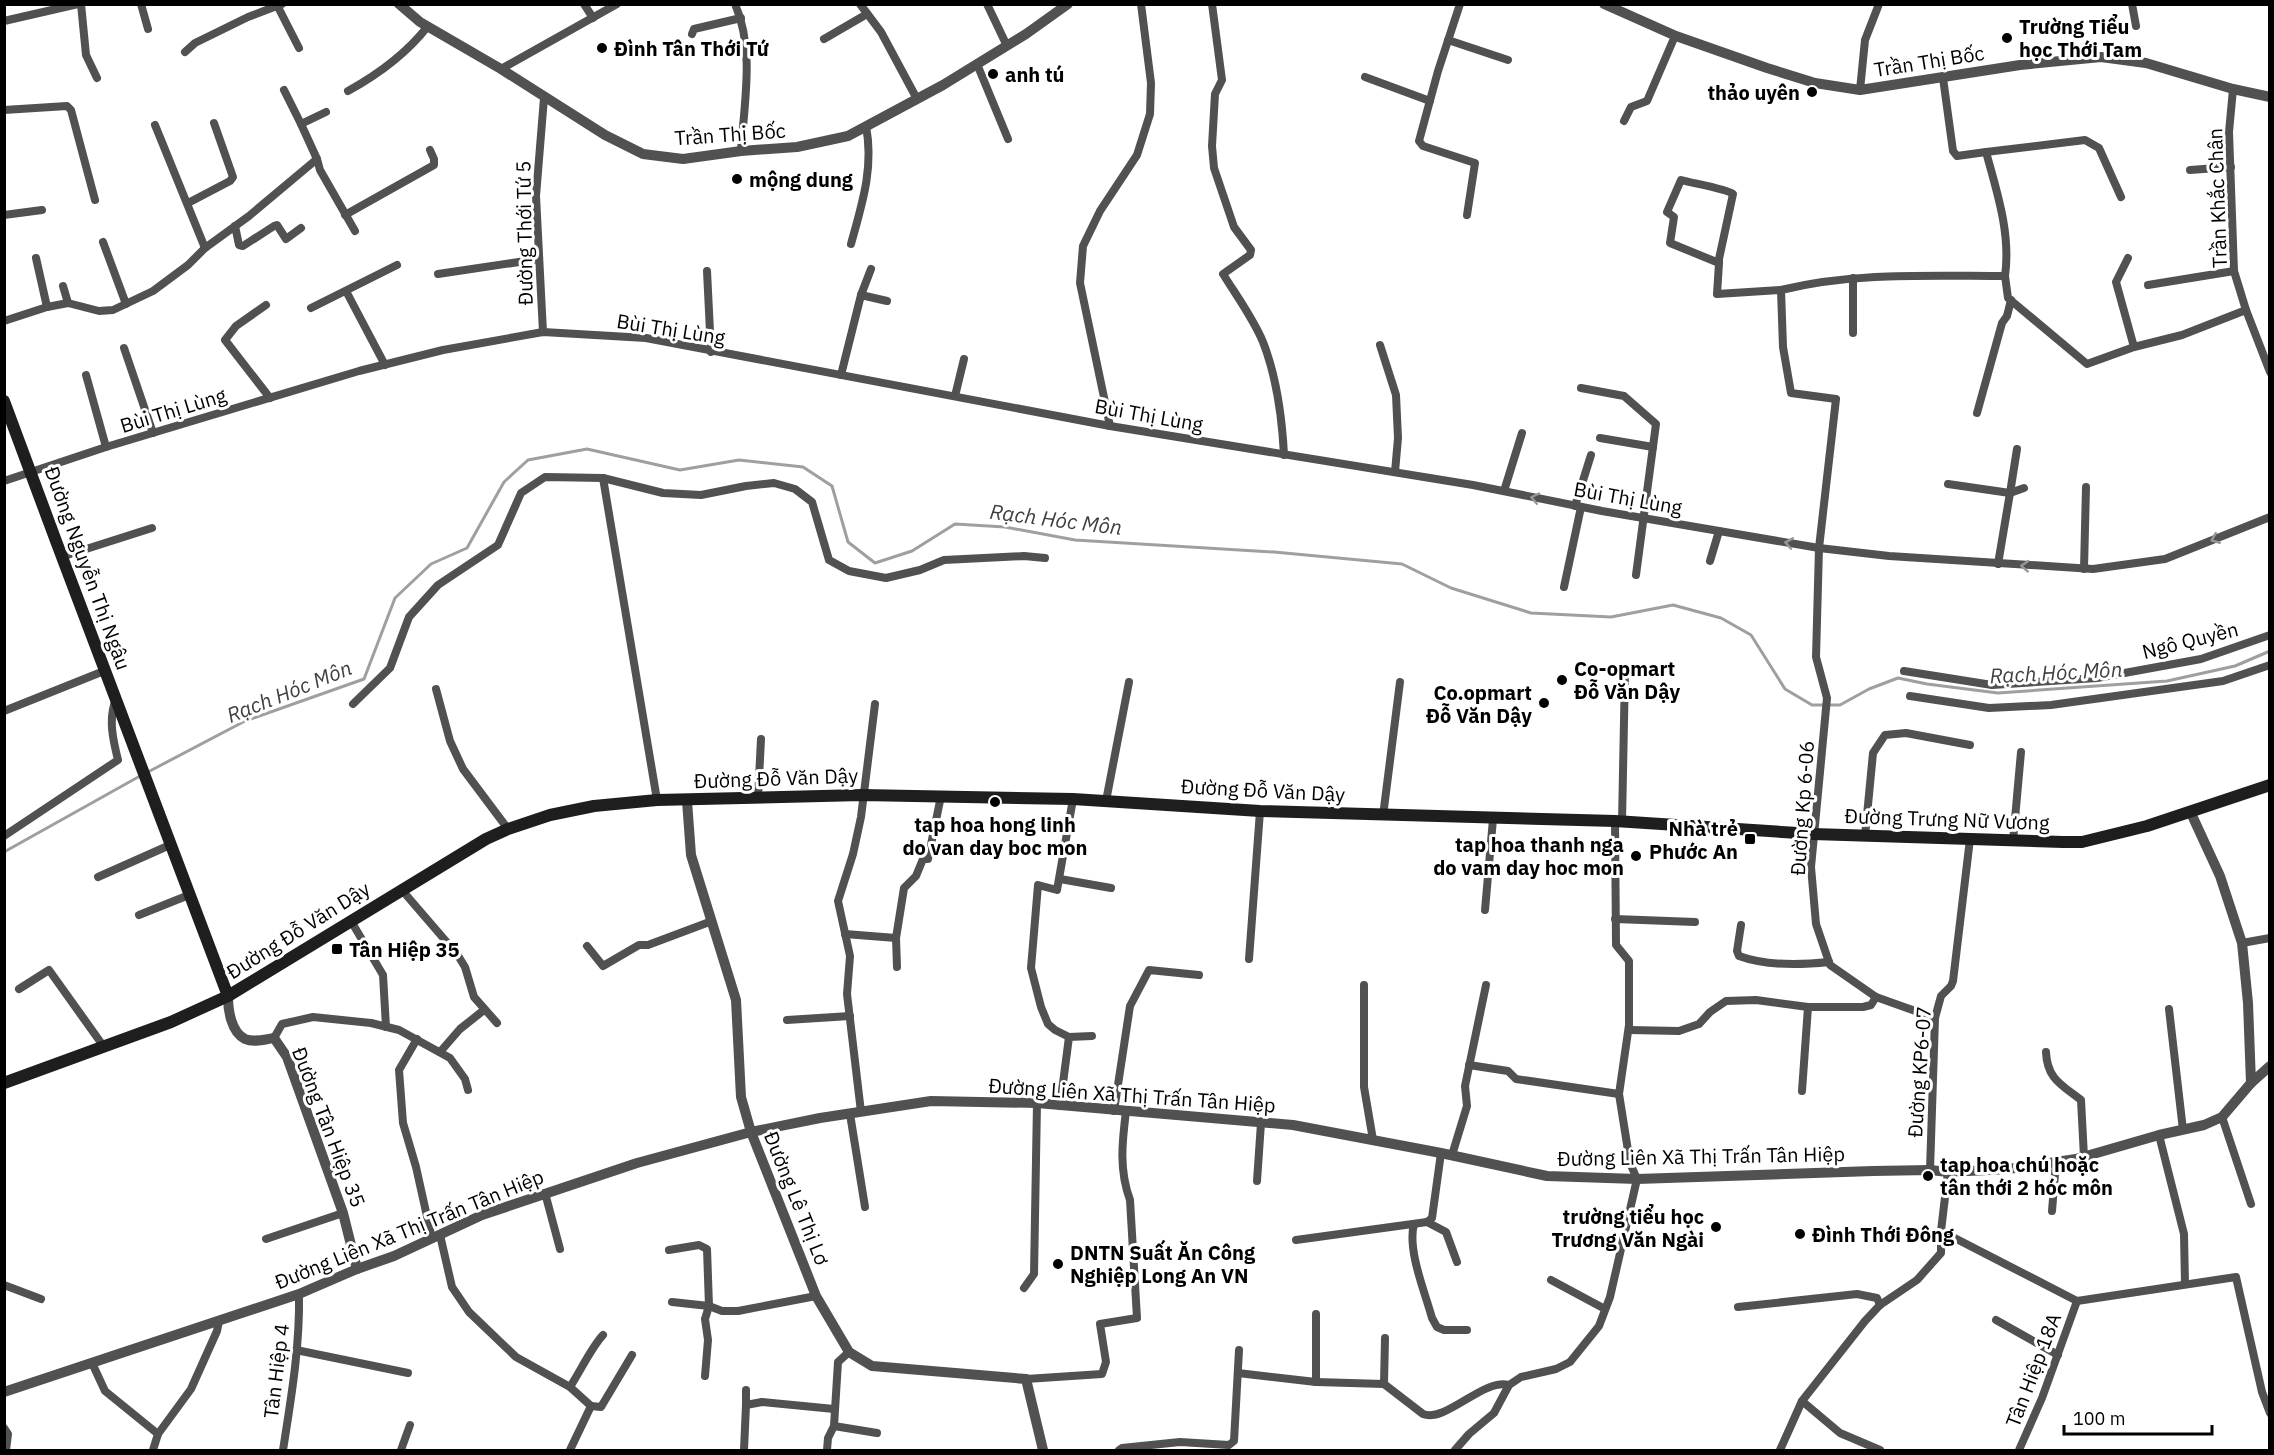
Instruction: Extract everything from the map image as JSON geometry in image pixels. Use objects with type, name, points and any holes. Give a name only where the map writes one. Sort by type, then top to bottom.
[{"type":"main road","name":"Đường Nguyễn Thị Ngâu","points":[[4,400],[170,844]]},
{"type":"main road","name":"Đường Trưng Nữ Vương","points":[[1619,822],[1813,834],[2082,842],[2147,826],[2270,785]]},
{"type":"main road","name":"Đường Đỗ Văn Dậy","points":[[4,1083],[171,1022],[228,996],[459,854],[508,829],[550,815],[594,806],[657,800],[862,795],[941,796],[1106,801],[1383,816],[1619,822]]},
{"type":"main road","points":[[170,844],[228,996]]},
{"type":"street","points":[[4,21],[80,4],[86,55],[97,78]]},
{"type":"street","points":[[141,4],[148,29]]},
{"type":"street","name":"Trần Thị Bốc","points":[[399,4],[428,26],[605,135],[643,154],[683,159],[741,151],[797,147],[848,136],[977,64],[1068,4]]},
{"type":"street","points":[[411,15],[416,4]]},
{"type":"street","points":[[584,4],[593,18]]},
{"type":"street","points":[[501,69],[617,4]]},
{"type":"street","points":[[735,4],[741,18],[748,55],[741,151]]},
{"type":"street","points":[[860,4],[881,32],[917,99]]},
{"type":"street","points":[[987,4],[1006,46]]},
{"type":"street","points":[[1110,426],[1080,283],[1083,246],[1100,211],[1137,155],[1150,114],[1150,83],[1141,4]]},
{"type":"street","points":[[1212,4],[1222,80],[1215,94],[1212,146],[1214,168],[1234,227],[1251,250],[1250,255],[1222,274],[1262,340],[1280,405],[1284,454]]},
{"type":"street","points":[[1460,4],[1419,144],[1475,163],[1467,215]]},
{"type":"street","name":"Trần Thị Bốc","points":[[1604,4],[1675,36],[1815,83],[1860,90],[2020,65],[2101,57],[2146,63],[2233,89],[2270,97]]},
{"type":"street","points":[[1860,90],[1865,40],[1879,4]]},
{"type":"street","points":[[2132,4],[2136,26]]},
{"type":"street","points":[[185,52],[195,43],[248,16],[280,6],[299,48]]},
{"type":"street","points":[[824,39],[867,14]]},
{"type":"street","points":[[692,34],[694,29],[741,18]]},
{"type":"street","points":[[348,91],[388,64],[417,40],[428,26]]},
{"type":"street","points":[[1624,121],[1630,108],[1645,103],[1649,97],[1661,63],[1675,36]]},
{"type":"street","points":[[1448,40],[1508,60]]},
{"type":"street","points":[[977,64],[1008,139]]},
{"type":"street","points":[[1365,77],[1430,101]]},
{"type":"street","points":[[1943,78],[1953,151],[1957,156],[2085,140],[2099,148],[2121,197]]},
{"type":"street","name":"Trần Khắc Chân","points":[[2233,89],[2229,132],[2234,271],[2270,372]]},
{"type":"street","points":[[284,90],[320,170],[355,231]]},
{"type":"street","name":"Đường Thới Tứ 5","points":[[543,332],[536,195],[544,98]]},
{"type":"street","points":[[4,110],[67,106],[71,110],[95,200]]},
{"type":"street","points":[[301,124],[326,112]]},
{"type":"street","points":[[188,203],[230,181],[233,177],[214,123]]},
{"type":"street","points":[[155,125],[205,248]]},
{"type":"street","points":[[851,244],[868,184],[870,146],[866,126]]},
{"type":"street","points":[[345,215],[434,165],[430,150]]},
{"type":"street","points":[[1986,152],[2000,201],[2008,254],[2005,276],[2008,298],[2087,364],[2134,347],[2182,335],[2246,310]]},
{"type":"street","points":[[4,321],[47,307],[68,303],[99,311],[113,310],[153,291],[317,159]]},
{"type":"street","points":[[2190,170],[2230,167]]},
{"type":"street","points":[[1719,263],[1670,243],[1674,217],[1667,212],[1681,180],[1729,191],[1733,194],[1719,263],[1717,294],[1781,290],[1812,283],[1853,278],[2005,276]]},
{"type":"street","points":[[4,215],[42,210]]},
{"type":"street","points":[[234,226],[239,245],[243,246],[277,225],[286,239],[301,228]]},
{"type":"street","points":[[103,242],[126,304]]},
{"type":"street","points":[[36,258],[47,307]]},
{"type":"street","points":[[2128,258],[2116,282],[2134,347]]},
{"type":"street","points":[[438,274],[539,259]]},
{"type":"street","points":[[311,308],[398,265]]},
{"type":"street","points":[[841,375],[861,295],[871,269]]},
{"type":"street","points":[[707,271],[711,352]]},
{"type":"street","points":[[2148,285],[2234,271]]},
{"type":"street","points":[[1852,333],[1853,278]]},
{"type":"street","points":[[63,286],[68,303]]},
{"type":"street","name":"Đường Kp 6-06","points":[[1781,290],[1783,347],[1791,393],[1836,399],[1819,548],[1816,657],[1827,698],[1811,867],[1816,924],[1829,962]]},
{"type":"street","points":[[346,291],[385,365]]},
{"type":"street","points":[[861,295],[886,301]]},
{"type":"street","points":[[1977,412],[2002,323],[2007,316],[2011,300]]},
{"type":"street","points":[[266,304],[236,326],[225,340],[270,398]]},
{"type":"street","name":"Bùi Thị Lùng","points":[[4,481],[106,447],[385,365],[473,344],[543,332],[646,338],[1110,426],[1395,472],[1819,548],[1998,564],[2084,569],[2165,559],[2270,517]]},
{"type":"street","points":[[1380,345],[1396,395],[1398,438],[1395,472]]},
{"type":"street","points":[[124,348],[153,433]]},
{"type":"street","points":[[955,396],[964,359]]},
{"type":"street","points":[[86,375],[106,447]]},
{"type":"street","points":[[1581,388],[1624,396],[1656,424],[1636,575]]},
{"type":"street","points":[[1504,491],[1522,433]]},
{"type":"street","points":[[1600,438],[1653,447]]},
{"type":"street","points":[[1998,564],[2017,449]]},
{"type":"street","points":[[1564,587],[1578,506],[1591,455]]},
{"type":"street","points":[[353,704],[390,668],[409,617],[438,585],[498,545],[521,493],[545,477],[603,478],[663,493],[701,495],[774,483],[795,489],[812,502],[829,560],[849,571],[886,578],[920,570],[944,560],[1024,556],[1045,558]]},
{"type":"street","points":[[603,478],[657,800]]},
{"type":"street","points":[[1948,484],[2010,493],[2025,488]]},
{"type":"street","points":[[2084,569],[2086,487]]},
{"type":"street","points":[[61,557],[152,528]]},
{"type":"street","points":[[1710,561],[1719,531]]},
{"type":"street","name":"Ngô Quyền","points":[[1904,671],[1992,685],[2097,678],[2201,659],[2270,635]]},
{"type":"street","name":"Ngô Quyền","points":[[1910,696],[1989,708],[2051,705],[2223,681],[2270,664]]},
{"type":"street","points":[[4,711],[105,671]]},
{"type":"street","points":[[1455,1450],[1469,1434],[1494,1413],[1509,1385],[1521,1377],[1570,1362],[1599,1326],[1610,1297],[1637,1179],[1630,1162],[1619,1094],[1629,1030],[1629,962],[1616,945],[1615,918],[1625,671]]},
{"type":"street","points":[[1106,801],[1129,681]]},
{"type":"street","points":[[1383,816],[1400,682]]},
{"type":"street","points":[[436,689],[450,741],[463,769],[508,829]]},
{"type":"street","points":[[4,836],[118,760],[112,730],[112,709],[116,699]]},
{"type":"street","points":[[865,1207],[847,994],[850,956],[838,902],[853,854],[861,817],[875,704]]},
{"type":"street","points":[[1865,836],[1874,753],[1885,735],[1906,733],[1970,745]]},
{"type":"street","points":[[758,798],[761,739]]},
{"type":"street","points":[[2013,841],[2021,752]]},
{"type":"street","points":[[897,967],[896,938],[904,888],[916,876],[923,860],[928,859],[941,796]]},
{"type":"street","points":[[1073,800],[1057,890],[1038,885],[1031,968],[1048,1024],[1069,1037],[1092,1036]]},
{"type":"street","name":"Đường Lê Thị Lơ","points":[[687,801],[691,855],[736,1000],[741,1097],[751,1132],[816,1296],[849,1352]]},
{"type":"street","points":[[1249,959],[1260,811]]},
{"type":"street","points":[[2190,811],[2220,876],[2242,943],[2248,1003],[2251,1083]]},
{"type":"street","points":[[1485,910],[1493,819]]},
{"type":"street","name":"Đường KP6-07","points":[[1930,1170],[1935,1018],[1941,996],[1953,981],[1970,839]]},
{"type":"street","points":[[98,877],[170,844]]},
{"type":"street","points":[[1060,879],[1111,888]]},
{"type":"street","points":[[401,889],[457,954],[465,967],[474,997],[496,1023]]},
{"type":"street","points":[[139,915],[189,895]]},
{"type":"street","points":[[1615,918],[1695,922]]},
{"type":"street","points":[[351,921],[383,975],[386,1027]]},
{"type":"street","points":[[587,946],[603,966],[639,945],[648,945],[712,921]]},
{"type":"street","points":[[1741,925],[1737,951],[1739,956],[1767,962],[1805,964],[1829,962],[1830,965],[1876,997],[1935,1018]]},
{"type":"street","points":[[845,934],[896,938]]},
{"type":"street","points":[[2242,943],[2270,938]]},
{"type":"street","points":[[19,989],[49,970],[104,1047]]},
{"type":"street","points":[[827,1450],[828,1438],[834,1426],[838,1362],[849,1352],[872,1366],[1026,1379],[1102,1374],[1106,1362],[1100,1324],[1137,1318],[1130,1200],[1125,1186],[1120,1153],[1120,1111],[1130,1006],[1149,970],[1199,975]]},
{"type":"street","points":[[1364,985],[1364,1087],[1373,1140]]},
{"type":"street","points":[[1452,1155],[1467,1106],[1465,1086],[1486,985]]},
{"type":"street","name":"Đường Tân Hiệp 35","points":[[228,996],[228,1011],[238,1032],[246,1039],[258,1041],[274,1038],[287,1057],[343,1212],[357,1269]]},
{"type":"street","points":[[1629,1030],[1679,1031],[1699,1024],[1710,1012],[1726,1001],[1756,1000],[1808,1007],[1863,1007],[1871,1005],[1876,997]]},
{"type":"street","points":[[1802,1090],[1808,1007]]},
{"type":"street","points":[[2169,1009],[2183,1130]]},
{"type":"street","points":[[440,1052],[460,1029],[484,1010]]},
{"type":"street","points":[[787,1020],[850,1016]]},
{"type":"street","points":[[274,1038],[282,1024],[313,1017],[399,1030],[450,1058],[465,1079],[468,1090]]},
{"type":"street","points":[[1060,1106],[1069,1037]]},
{"type":"street","points":[[417,1039],[399,1070],[403,1124],[452,1287],[469,1312],[516,1357],[570,1387],[591,1406],[601,1407],[632,1355]]},
{"type":"street","points":[[2046,1052],[2046,1064],[2052,1077],[2081,1100],[2084,1157]]},
{"type":"street","points":[[1469,1065],[1508,1071],[1516,1079],[1619,1094]]},
{"type":"street","name":"Đường Liên Xã Thị Trấn Tân Hiệp","points":[[4,1392],[299,1294],[394,1256],[482,1215],[637,1163],[751,1132],[820,1118],[931,1101],[1037,1104],[1195,1115],[1293,1125],[1452,1155],[1546,1176],[1637,1179],[1930,1170],[1948,1172],[2008,1169],[2084,1157],[2158,1135],[2204,1125],[2222,1117],[2251,1083],[2270,1066]]},
{"type":"street","points":[[1024,1288],[1034,1274],[1037,1104]]},
{"type":"street","points":[[2222,1117],[2251,1204]]},
{"type":"street","points":[[1257,1181],[1261,1122]]},
{"type":"street","points":[[2158,1135],[2184,1234],[2186,1284]]},
{"type":"street","points":[[1296,1240],[1427,1222],[1432,1218],[1441,1153]]},
{"type":"street","points":[[2052,1210],[2056,1162]]},
{"type":"street","points":[[1780,1450],[1802,1401],[1880,1305],[1917,1280],[1941,1253],[1941,1231],[1948,1172]]},
{"type":"street","points":[[545,1193],[560,1249]]},
{"type":"street","points":[[266,1239],[343,1212]]},
{"type":"street","points":[[1427,1222],[1446,1232],[1457,1262]]},
{"type":"street","points":[[1414,1224],[1411,1235],[1414,1253],[1432,1318],[1437,1327],[1444,1330],[1467,1330]]},
{"type":"street","points":[[1941,1231],[2077,1301],[2236,1277],[2262,1392],[2270,1413]]},
{"type":"street","points":[[669,1250],[699,1245],[707,1249],[709,1306],[705,1319],[708,1340],[705,1376]]},
{"type":"street","points":[[1551,1280],[1605,1309]]},
{"type":"street","points":[[4,1285],[41,1299]]},
{"type":"street","name":"Tân Hiệp 4","points":[[283,1450],[296,1350],[299,1294]]},
{"type":"street","points":[[1738,1307],[1857,1294],[1877,1298],[1880,1305]]},
{"type":"street","points":[[672,1302],[709,1306],[722,1311],[738,1311],[816,1296]]},
{"type":"street","name":"Tân Hiệp 18A","points":[[2019,1450],[2058,1355],[2077,1301]]},
{"type":"street","points":[[1316,1314],[1316,1382]]},
{"type":"street","points":[[1996,1320],[2058,1355]]},
{"type":"street","points":[[153,1450],[158,1434],[191,1389],[217,1331],[219,1321]]},
{"type":"street","points":[[570,1387],[594,1345],[603,1335]]},
{"type":"street","points":[[1384,1384],[1385,1338]]},
{"type":"street","points":[[296,1350],[408,1373]]},
{"type":"street","points":[[1119,1450],[1180,1442],[1198,1447],[1229,1445],[1234,1441],[1239,1350]]},
{"type":"street","points":[[92,1363],[105,1391],[158,1434]]},
{"type":"street","points":[[1238,1373],[1316,1382],[1384,1384],[1427,1416],[1456,1405],[1489,1387],[1503,1383],[1509,1385]]},
{"type":"street","points":[[1026,1379],[1043,1450]]},
{"type":"street","points":[[744,1450],[746,1390]]},
{"type":"street","points":[[1802,1401],[1840,1434],[1880,1450]]},
{"type":"street","points":[[746,1405],[762,1402],[834,1409]]},
{"type":"street","points":[[570,1450],[591,1406]]},
{"type":"street","points":[[401,1450],[410,1425]]},
{"type":"street","points":[[834,1426],[877,1433]]},
{"type":"street","points":[[4,1428],[8,1434],[6,1450]]},
{"type":"waterway","name":"Rạch Hóc Môn","points":[[146,773],[245,721],[364,679],[395,598],[431,564],[467,548],[504,482],[528,460],[587,449],[680,470],[739,460],[803,467],[832,486],[848,542],[875,563],[912,551],[955,524],[1005,527],[1075,540],[1274,552],[1402,564],[1451,588],[1531,613],[1611,617],[1673,605],[1721,618],[1751,635],[1785,689],[1812,705],[1840,705],[1869,689],[1898,678],[1998,693],[2167,681],[2235,666],[2270,651]]},
{"type":"waterway","name":"Rạch Hóc Môn","points":[[4,852],[140,776]]},
{"type":"place","name":"Trường Tiểu học Thới Tam","points":[[2007,38]]},
{"type":"place","name":"Đình Tân Thới Tứ","points":[[602,48]]},
{"type":"place","name":"anh tú","points":[[993,74]]},
{"type":"place","name":"thảo uyên","points":[[1812,92]]},
{"type":"place","name":"mộng dung","points":[[737,179]]},
{"type":"place","name":"Co-opmart Đỗ Văn Dậy","points":[[1562,680]]},
{"type":"place","name":"Co.opmart Đỗ Văn Dậy","points":[[1544,703]]},
{"type":"place","name":"tap hoa hong linh do van day boc mon","points":[[995,802]]},
{"type":"place","name":"Nhà trẻ Phước An","points":[[1750,839]]},
{"type":"place","name":"tap hoa thanh nga do vam day hoc mon","points":[[1636,856]]},
{"type":"place","name":"Tân Hiệp 35","points":[[337,949]]},
{"type":"place","name":"tap hoa chú hoặc tân thới 2 hóc môn","points":[[1928,1176]]},
{"type":"place","name":"trường tiểu học Trương Văn Ngài","points":[[1716,1227]]},
{"type":"place","name":"Đình Thới Đông","points":[[1800,1234]]},
{"type":"place","name":"DNTN Suất Ăn Công Nghiệp Long An VN","points":[[1058,1264]]}]
